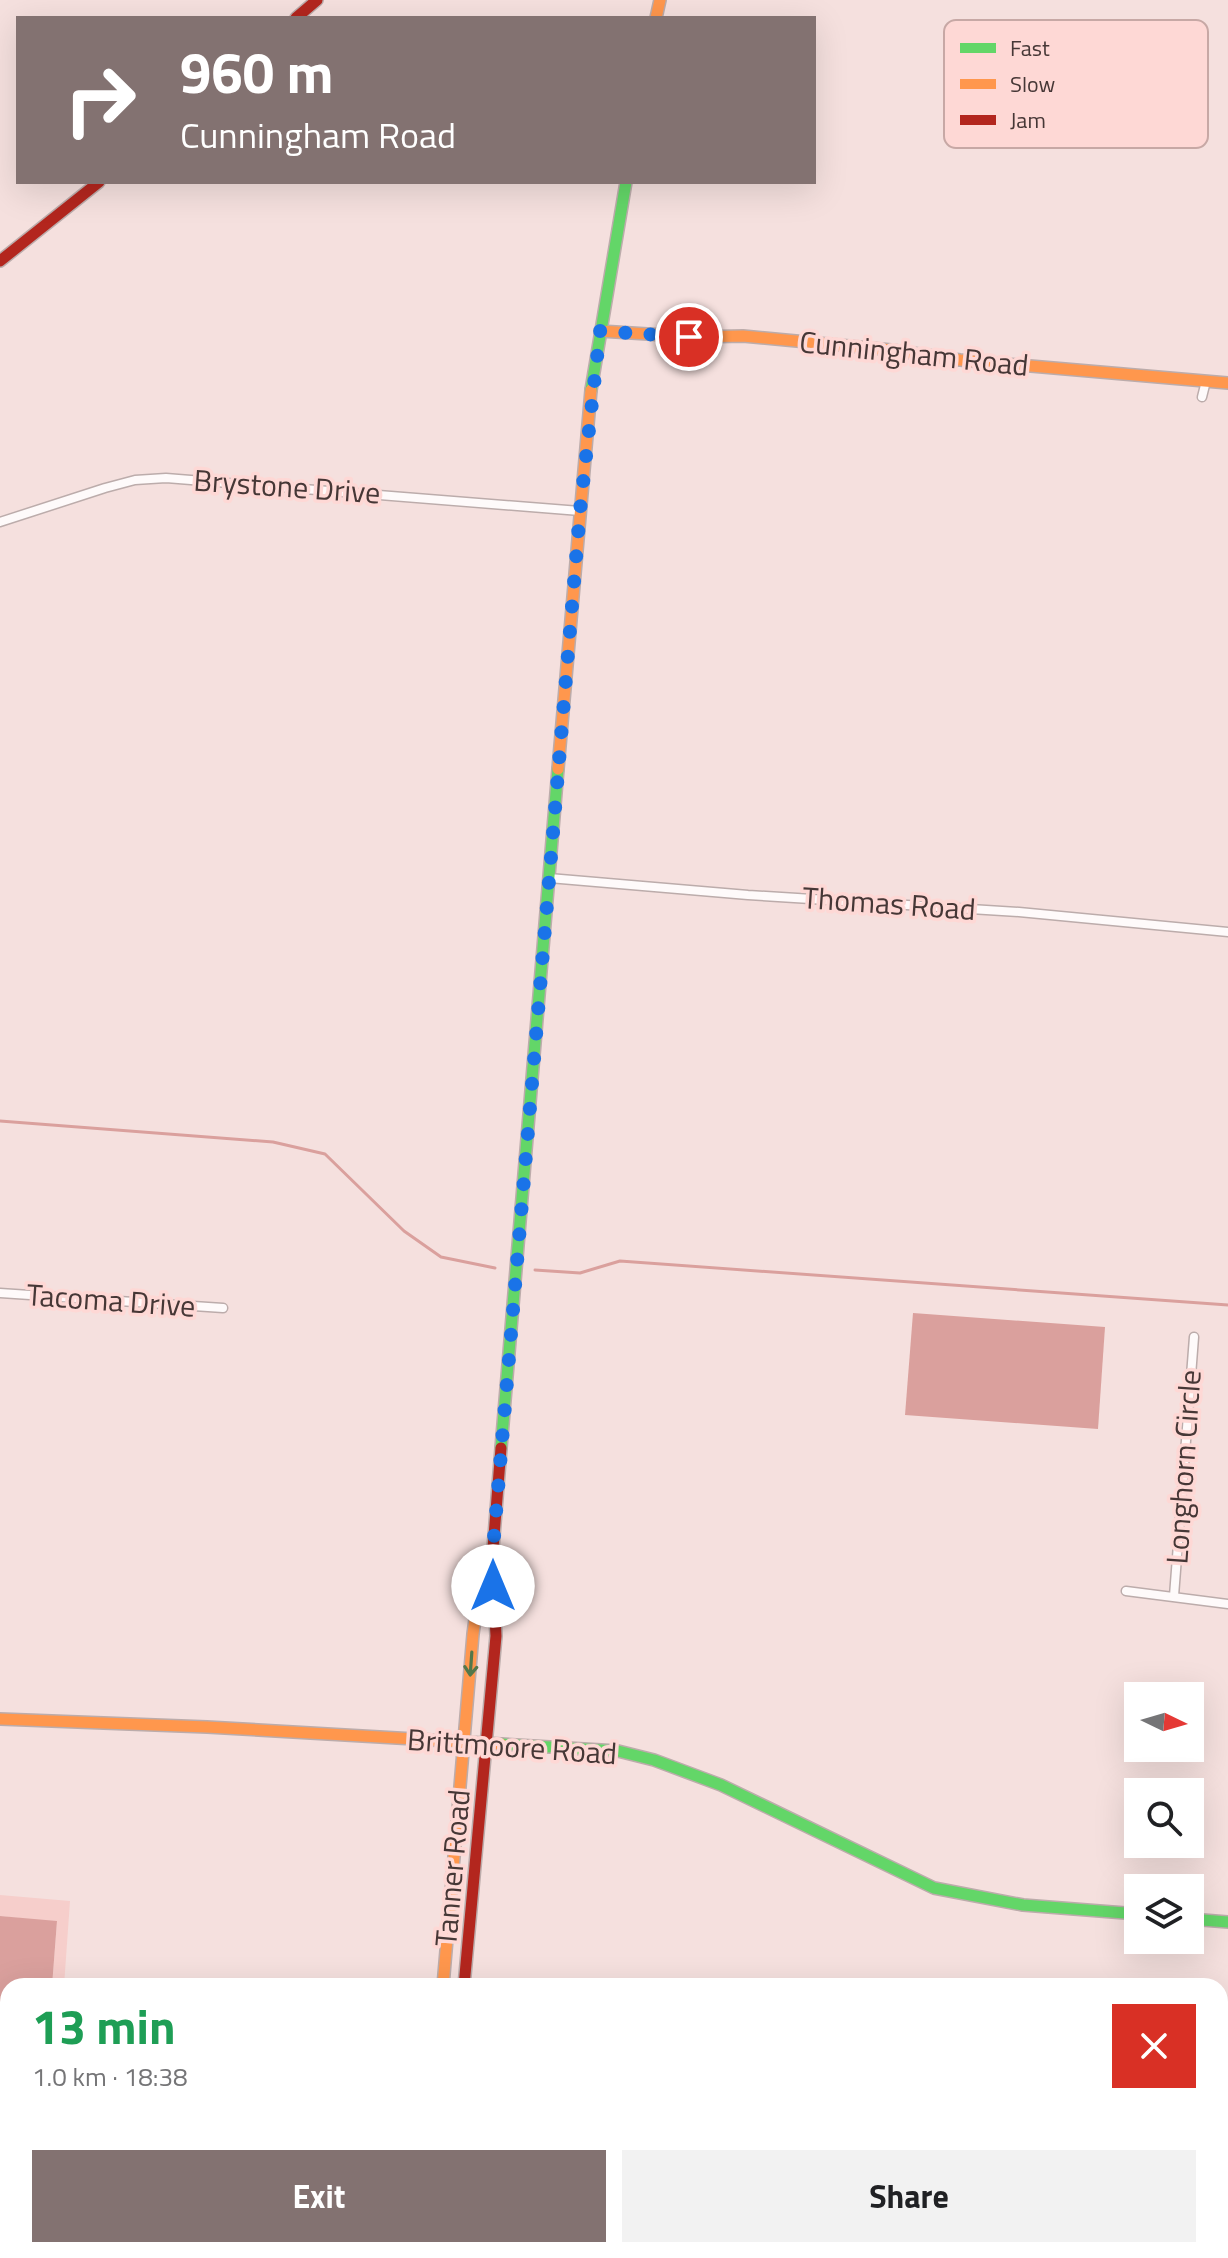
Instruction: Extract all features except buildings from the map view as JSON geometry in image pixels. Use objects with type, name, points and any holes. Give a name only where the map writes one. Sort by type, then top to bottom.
[{"type":"main road","points":[[298,16],[317,0]]},
{"type":"main road","points":[[0,261],[96,184]]},
{"type":"main road","name":"Tanner Road","points":[[465,1978],[496,1636],[492,1561],[580,511],[600,331],[626,184]]},
{"type":"main road","name":"Cunningham Road","points":[[600,331],[695,337],[743,336],[960,360],[1228,383]]},
{"type":"main road","name":"Tanner Road","points":[[444,1978],[478,1597],[492,1561]]},
{"type":"main road","name":"Brittmoore Road","points":[[0,1719],[207,1727],[404,1740],[465,1740],[609,1750],[654,1760],[721,1785],[934,1888],[1023,1905],[1124,1913]]},
{"type":"main road","points":[[1204,1920],[1228,1922]]},
{"type":"street","points":[[1202,397],[1206,381]]},
{"type":"street","name":"Brystone Drive","points":[[0,522],[135,480],[166,478],[580,511]]},
{"type":"street","name":"Thomas Road","points":[[549,878],[748,895],[1019,912],[1228,932]]},
{"type":"street","name":"Tacoma Drive","points":[[0,1293],[223,1308]]},
{"type":"street","name":"Longhorn Circle","points":[[1174,1596],[1194,1337]]},
{"type":"street","points":[[1126,1591],[1228,1604]]},
{"type":"shaded area","points":[[913,1313],[1105,1327],[1098,1429],[905,1415]]},
{"type":"shaded area","points":[[0,1895],[70,1901],[65,1978],[53,1978],[57,1922],[0,1916]]},
{"type":"shaded area","points":[[0,1916],[57,1921],[53,1978],[0,1978]]},
{"type":"waterway","points":[[0,1121],[273,1142],[325,1154],[404,1231],[441,1257],[495,1268]]},
{"type":"waterway","points":[[535,1270],[580,1273],[620,1261],[1228,1305]]},
{"type":"traffic: fast","points":[[591,390],[626,184]]},
{"type":"traffic: fast","points":[[501,1448],[558,769]]},
{"type":"traffic: fast","points":[[501,1744],[618,1751],[654,1760],[721,1785],[934,1888],[1023,1905],[1124,1913]]},
{"type":"traffic: fast","points":[[1204,1920],[1228,1922]]},
{"type":"traffic: slow","points":[[656,16],[660,0]]},
{"type":"traffic: slow","points":[[600,331],[695,337],[743,336],[960,360],[1228,383]]},
{"type":"traffic: slow","points":[[558,769],[591,390]]},
{"type":"traffic: slow","points":[[444,1978],[473,1634],[478,1597],[490,1565]]},
{"type":"traffic: slow","points":[[0,1719],[501,1744]]},
{"type":"traffic: jam","points":[[298,16],[317,0]]},
{"type":"traffic: jam","points":[[0,261],[96,184]]},
{"type":"traffic: jam","points":[[465,1978],[496,1636],[492,1561],[501,1448]]},
{"type":"route","points":[[493,1586],[492,1561],[593,372],[600,331],[689,337]]}]
